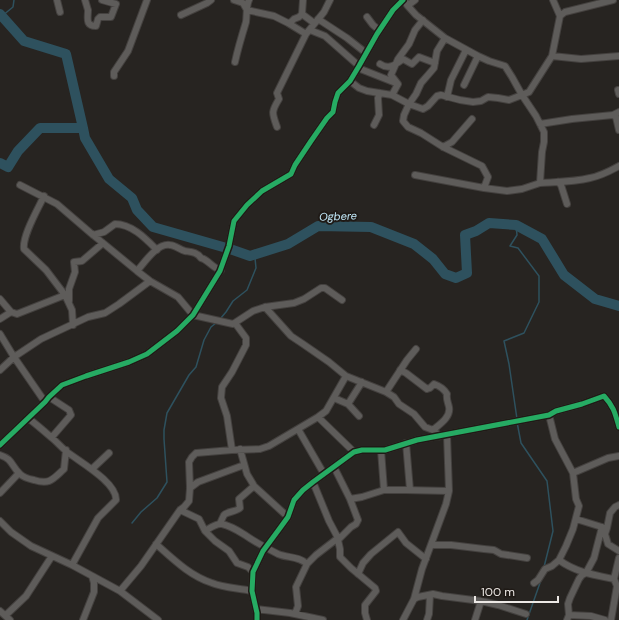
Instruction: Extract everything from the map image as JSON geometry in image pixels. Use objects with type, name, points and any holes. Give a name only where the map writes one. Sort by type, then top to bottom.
[{"type":"street","points":[[57,0],[60,12]]},
{"type":"street","points":[[85,0],[88,9],[88,21],[90,25],[93,26],[96,26],[100,17],[111,17],[116,4],[102,0]]},
{"type":"street","points":[[114,76],[114,72],[128,51],[147,0]]},
{"type":"street","points":[[181,15],[211,0]]},
{"type":"street","points":[[234,0],[246,2],[247,10],[246,21],[234,62]]},
{"type":"street","points":[[302,0],[302,14]]},
{"type":"street","points":[[278,127],[273,115],[273,109],[279,99],[277,93],[308,32],[324,12],[330,0]]},
{"type":"street","points":[[0,445],[62,385],[129,362],[146,354],[177,331],[193,315],[221,270],[227,254],[234,221],[247,205],[262,191],[291,174],[295,165],[311,141],[333,112],[338,93],[350,81],[379,30],[393,10],[405,2],[411,3],[415,0]]},
{"type":"street","points":[[350,81],[359,88],[367,91],[392,95],[409,104],[423,109],[428,106],[437,96],[441,95],[473,102],[488,98],[509,100],[522,95],[529,92],[552,56],[561,13],[554,0]]},
{"type":"street","points":[[561,13],[612,0]]},
{"type":"street","points":[[405,2],[416,15],[445,38],[478,56],[505,66],[536,116],[544,132],[540,183]]},
{"type":"street","points":[[247,10],[274,16],[308,32],[325,36],[359,67],[398,84]]},
{"type":"street","points":[[302,14],[347,38],[366,53]]},
{"type":"street","points":[[288,23],[302,14]]},
{"type":"street","points":[[366,17],[379,30]]},
{"type":"street","points":[[398,84],[391,76],[398,59],[409,44],[415,30],[422,20]]},
{"type":"street","points":[[445,38],[436,51],[434,68],[421,83],[409,104],[404,115],[403,122],[408,127],[421,133],[443,147],[482,166],[488,177],[484,188]]},
{"type":"street","points":[[446,97],[451,80],[466,50]]},
{"type":"street","points":[[464,85],[478,56]]},
{"type":"street","points":[[552,56],[581,59],[619,56]]},
{"type":"street","points":[[380,64],[387,67],[392,67],[403,59],[412,64],[419,57],[435,63]]},
{"type":"street","points":[[392,95],[398,84]]},
{"type":"street","points":[[374,125],[379,115],[378,98],[380,93]]},
{"type":"street","points":[[540,124],[616,114],[619,130]]},
{"type":"street","points":[[443,147],[452,142],[472,119]]},
{"type":"street","points":[[415,175],[507,191],[522,189],[540,183],[592,178],[619,166]]},
{"type":"street","points":[[558,182],[561,185],[567,204]]},
{"type":"street","points":[[20,185],[57,204],[150,281],[178,297],[193,315],[233,324],[253,310],[294,303],[304,299],[321,288],[325,288],[342,300]]},
{"type":"street","points":[[44,196],[26,236],[24,249],[46,270],[65,294],[72,310],[73,325]]},
{"type":"street","points":[[93,235],[104,232],[115,224],[124,225],[143,236],[157,250]]},
{"type":"street","points":[[69,303],[69,289],[75,272],[74,262],[82,261],[104,243]]},
{"type":"street","points":[[137,271],[151,254],[162,246],[170,244],[183,250],[196,253],[202,258],[206,259],[212,266],[221,270]]},
{"type":"street","points":[[0,370],[14,357],[42,339],[88,318],[105,313],[120,304],[150,281]]},
{"type":"street","points":[[0,299],[11,312],[17,314],[65,294]]},
{"type":"street","points":[[265,307],[290,336],[304,344],[346,376],[386,392],[394,397],[399,404],[414,414],[425,427],[444,435]]},
{"type":"street","points":[[0,319],[11,312]]},
{"type":"street","points":[[232,450],[227,416],[220,398],[222,387],[232,372],[246,345],[246,338],[235,323]]},
{"type":"street","points":[[0,334],[14,357],[47,399],[69,410],[71,415],[52,437]]},
{"type":"street","points":[[386,392],[416,349]]},
{"type":"street","points":[[400,370],[427,389],[434,384],[438,385],[447,394],[446,396],[450,408],[448,414],[444,421],[433,430]]},
{"type":"street","points":[[120,590],[141,566],[180,510],[189,501],[189,462],[196,453],[240,449],[260,449],[269,446],[326,411],[346,376]]},
{"type":"street","points":[[348,404],[362,382]]},
{"type":"street","points":[[257,620],[252,591],[253,572],[266,547],[288,517],[294,500],[303,490],[354,452],[362,450],[385,450],[417,440],[549,416],[556,411],[604,396],[614,409],[619,427]]},
{"type":"street","points":[[334,398],[348,404],[360,416]]},
{"type":"street","points":[[534,583],[538,580],[545,569],[552,566],[559,560],[573,529],[579,506],[576,499],[572,473],[555,439],[549,416]]},
{"type":"street","points":[[318,417],[354,452]]},
{"type":"street","points":[[28,418],[66,450],[92,469],[113,489],[116,496],[116,500],[98,518],[72,565]]},
{"type":"street","points":[[298,428],[324,474]]},
{"type":"street","points":[[402,620],[414,599],[422,569],[446,504],[449,491],[444,435]]},
{"type":"street","points":[[406,443],[410,490]]},
{"type":"street","points":[[240,449],[249,479],[254,486],[288,517]]},
{"type":"street","points":[[0,455],[9,459],[20,474],[41,483],[51,480],[64,469],[66,450]]},
{"type":"street","points":[[381,450],[384,490]]},
{"type":"street","points":[[92,469],[109,453]]},
{"type":"street","points":[[572,473],[608,458],[619,456]]},
{"type":"street","points":[[190,488],[198,482],[244,464]]},
{"type":"street","points":[[291,616],[298,606],[296,587],[307,564],[316,555],[356,524],[358,520],[350,499],[334,467]]},
{"type":"street","points":[[0,493],[20,474]]},
{"type":"street","points":[[313,482],[338,539],[340,557],[375,588],[376,591],[365,605],[367,620]]},
{"type":"street","points":[[220,524],[224,515],[237,511],[240,508],[239,499],[254,486]]},
{"type":"street","points":[[350,499],[384,490],[449,491]]},
{"type":"street","points":[[605,620],[591,616],[568,617],[568,604],[579,579],[586,573],[594,558],[610,513],[614,507],[619,505]]},
{"type":"street","points":[[180,510],[199,519],[205,531],[215,541],[229,551],[237,563],[253,572]]},
{"type":"street","points":[[576,519],[604,528]]},
{"type":"street","points":[[0,521],[11,532],[26,542],[120,590],[158,620]]},
{"type":"street","points":[[205,531],[220,524],[232,527],[279,554],[303,560],[307,564]]},
{"type":"street","points":[[604,528],[608,544],[619,551]]},
{"type":"street","points":[[358,574],[363,563],[371,554],[398,532],[406,543],[426,559]]},
{"type":"street","points":[[156,544],[185,569],[202,580],[214,584],[252,591]]},
{"type":"street","points":[[431,545],[494,550],[501,554],[527,558]]},
{"type":"street","points":[[0,610],[8,618],[26,596],[52,556]]},
{"type":"street","points":[[611,620],[617,586],[614,579],[619,558]]},
{"type":"street","points":[[559,560],[576,570],[614,579]]},
{"type":"street","points":[[83,620],[94,592],[94,582],[92,576]]},
{"type":"street","points":[[414,599],[433,594],[481,600],[526,614]]},
{"type":"street","points":[[427,620],[429,614],[430,595]]},
{"type":"street","points":[[475,620],[481,600]]},
{"type":"street","points":[[256,609],[291,616],[323,620]]},
{"type":"street","points":[[145,620],[147,612]]},
{"type":"waterway","points":[[2,16],[13,7],[14,0]]},
{"type":"waterway","points":[[0,14],[24,41],[66,54],[83,128]]},
{"type":"waterway","name":"Ogbere","points":[[0,163],[8,167],[18,151],[40,128],[83,128],[85,138],[109,179],[132,198],[137,210],[153,227],[250,256],[288,244],[318,226],[371,227],[414,244],[433,259],[445,274],[456,278],[467,273],[465,235],[476,231],[489,223],[516,225],[542,239],[564,275],[595,299],[619,306]]},
{"type":"waterway","points":[[516,225],[517,235],[510,246],[518,248],[539,276],[539,302],[524,333],[504,341],[517,419]]},
{"type":"waterway","points":[[220,319],[233,301],[247,290],[256,268],[255,258],[250,256]]},
{"type":"waterway","points":[[132,523],[141,512],[157,498],[167,482],[164,439],[167,413],[189,375],[196,367],[204,340],[211,327],[216,323]]},
{"type":"waterway","points":[[517,422],[521,443],[547,481],[553,531],[544,567]]},
{"type":"waterway","points":[[527,620],[541,580]]},
{"type":"cycle path","points":[[0,445],[62,385],[129,362],[147,354],[177,331],[193,315],[220,271],[229,246],[234,221],[247,205],[262,191],[291,174],[295,165],[311,141],[333,112],[338,93],[350,81],[377,34],[393,10],[403,0]]},
{"type":"cycle path","points":[[257,620],[252,591],[253,572],[263,551],[288,517],[294,500],[303,490],[354,452],[362,450],[385,450],[417,440],[549,415],[556,411],[604,396],[614,410],[619,427]]}]
